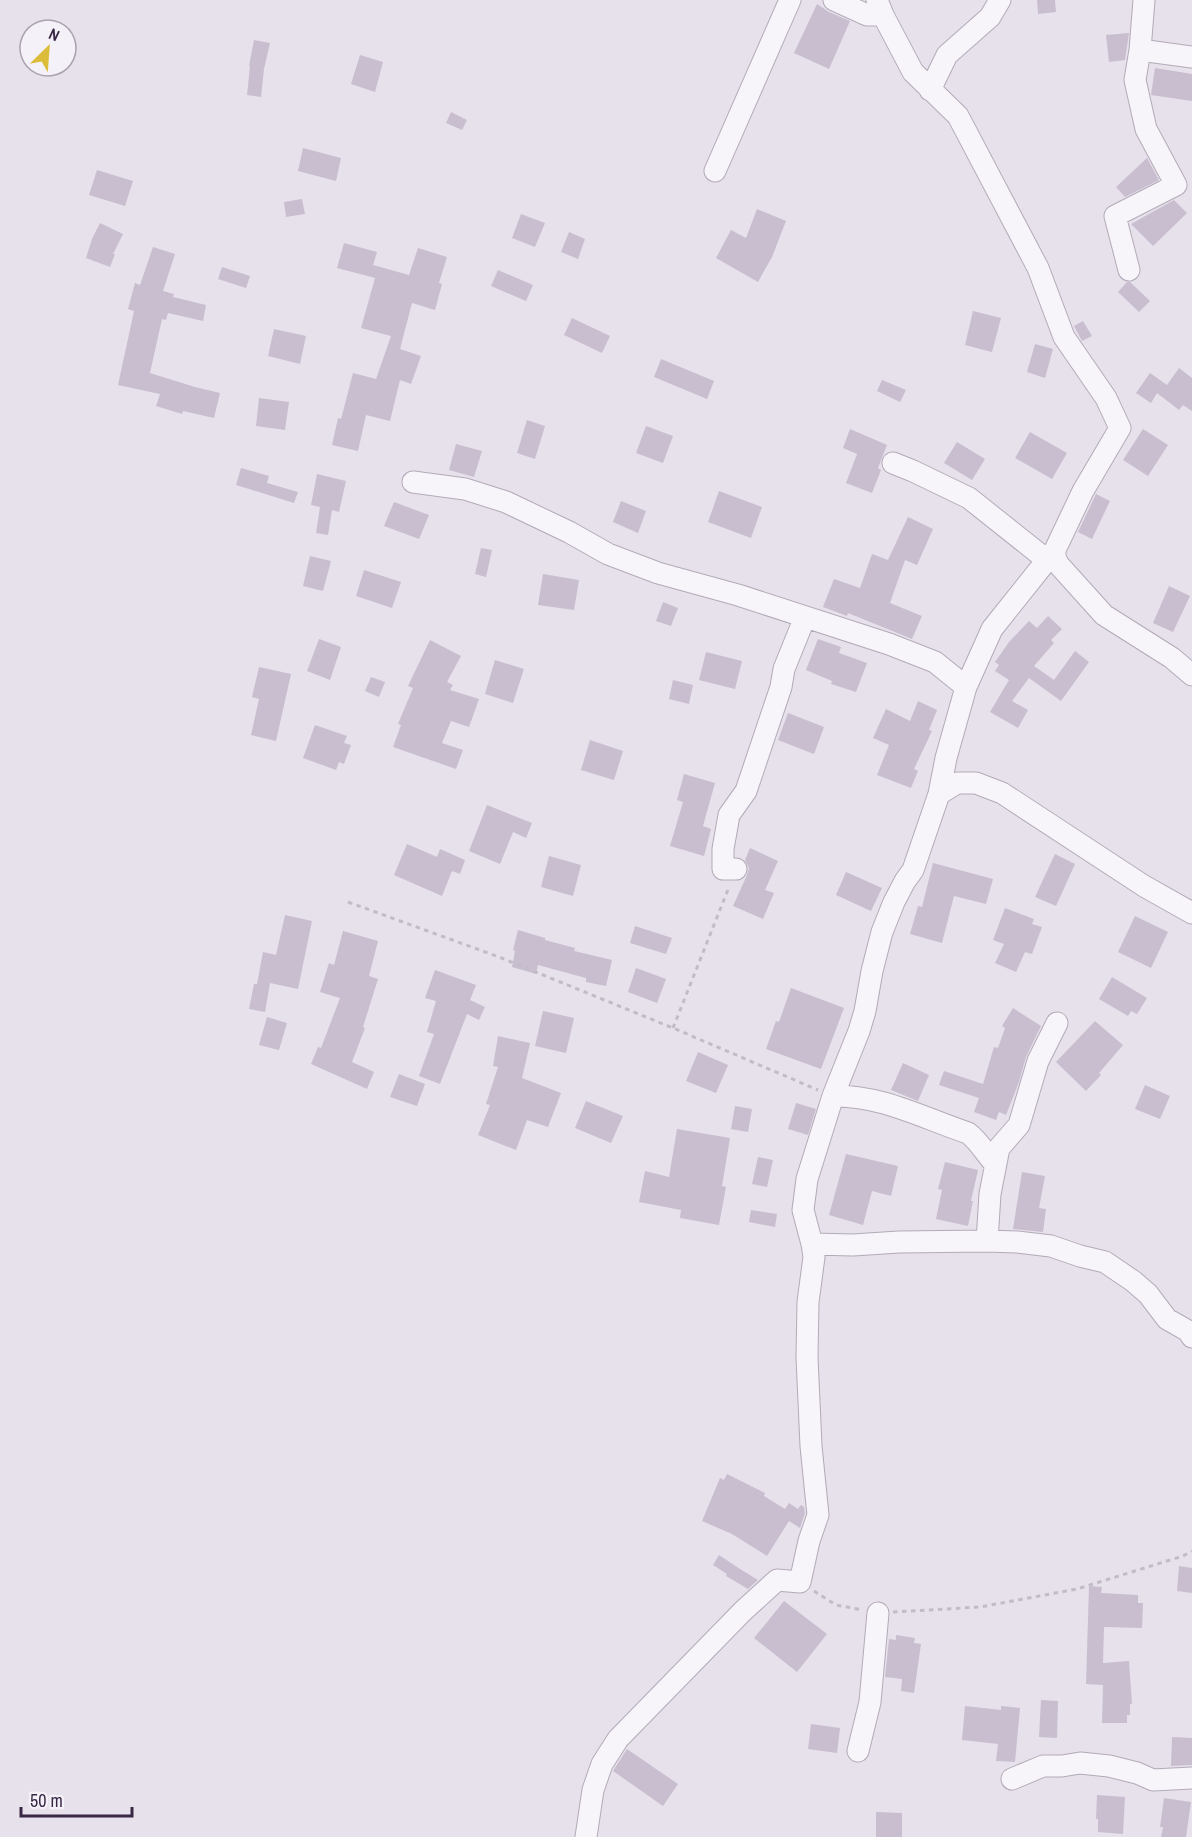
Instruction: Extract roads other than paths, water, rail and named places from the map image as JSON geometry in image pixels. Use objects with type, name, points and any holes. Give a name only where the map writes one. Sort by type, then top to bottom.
[{"type":"street","points":[[715,171],[790,0]]},
{"type":"street","points":[[586,1837],[592,1790],[602,1764],[618,1738],[743,1611],[777,1580],[800,1582],[809,1540],[818,1515],[811,1446],[807,1357],[808,1302],[814,1257],[803,1210],[807,1179],[833,1096],[859,1031],[882,932],[894,902],[913,870],[939,794],[946,758],[966,687],[992,629],[1051,555],[1083,491],[1120,428],[1106,398],[1064,338],[1038,268],[958,116],[913,72],[880,8],[867,15],[834,0]]},
{"type":"street","points":[[930,90],[947,55],[990,17],[1000,0]]},
{"type":"street","points":[[1129,270],[1115,216],[1176,185],[1146,129],[1135,80],[1144,0]]},
{"type":"street","points":[[1140,50],[1192,57]]},
{"type":"street","points":[[893,463],[969,498],[1051,555],[1104,615],[1172,658],[1192,675]]},
{"type":"street","points":[[413,482],[465,489],[506,502],[569,532],[608,554],[658,573],[738,595],[889,644],[935,662],[966,687]]},
{"type":"street","points":[[736,869],[723,869],[723,849],[729,815],[746,790],[781,687],[784,669],[805,617]]},
{"type":"street","points":[[939,794],[957,783],[976,783],[1002,793],[1144,886],[1192,914]]},
{"type":"street","points":[[987,1241],[990,1194],[999,1148],[1019,1125],[1038,1061],[1057,1023]]},
{"type":"street","points":[[833,1096],[876,1100],[968,1133],[978,1140],[985,1153],[995,1164]]},
{"type":"street","points":[[812,1244],[987,1241],[1051,1246],[1106,1262],[1148,1294],[1167,1319],[1188,1331],[1192,1337]]},
{"type":"street","points":[[858,1751],[870,1702],[878,1613]]},
{"type":"street","points":[[1012,1779],[1043,1766],[1080,1763],[1109,1766],[1137,1773],[1153,1780],[1192,1778]]}]
